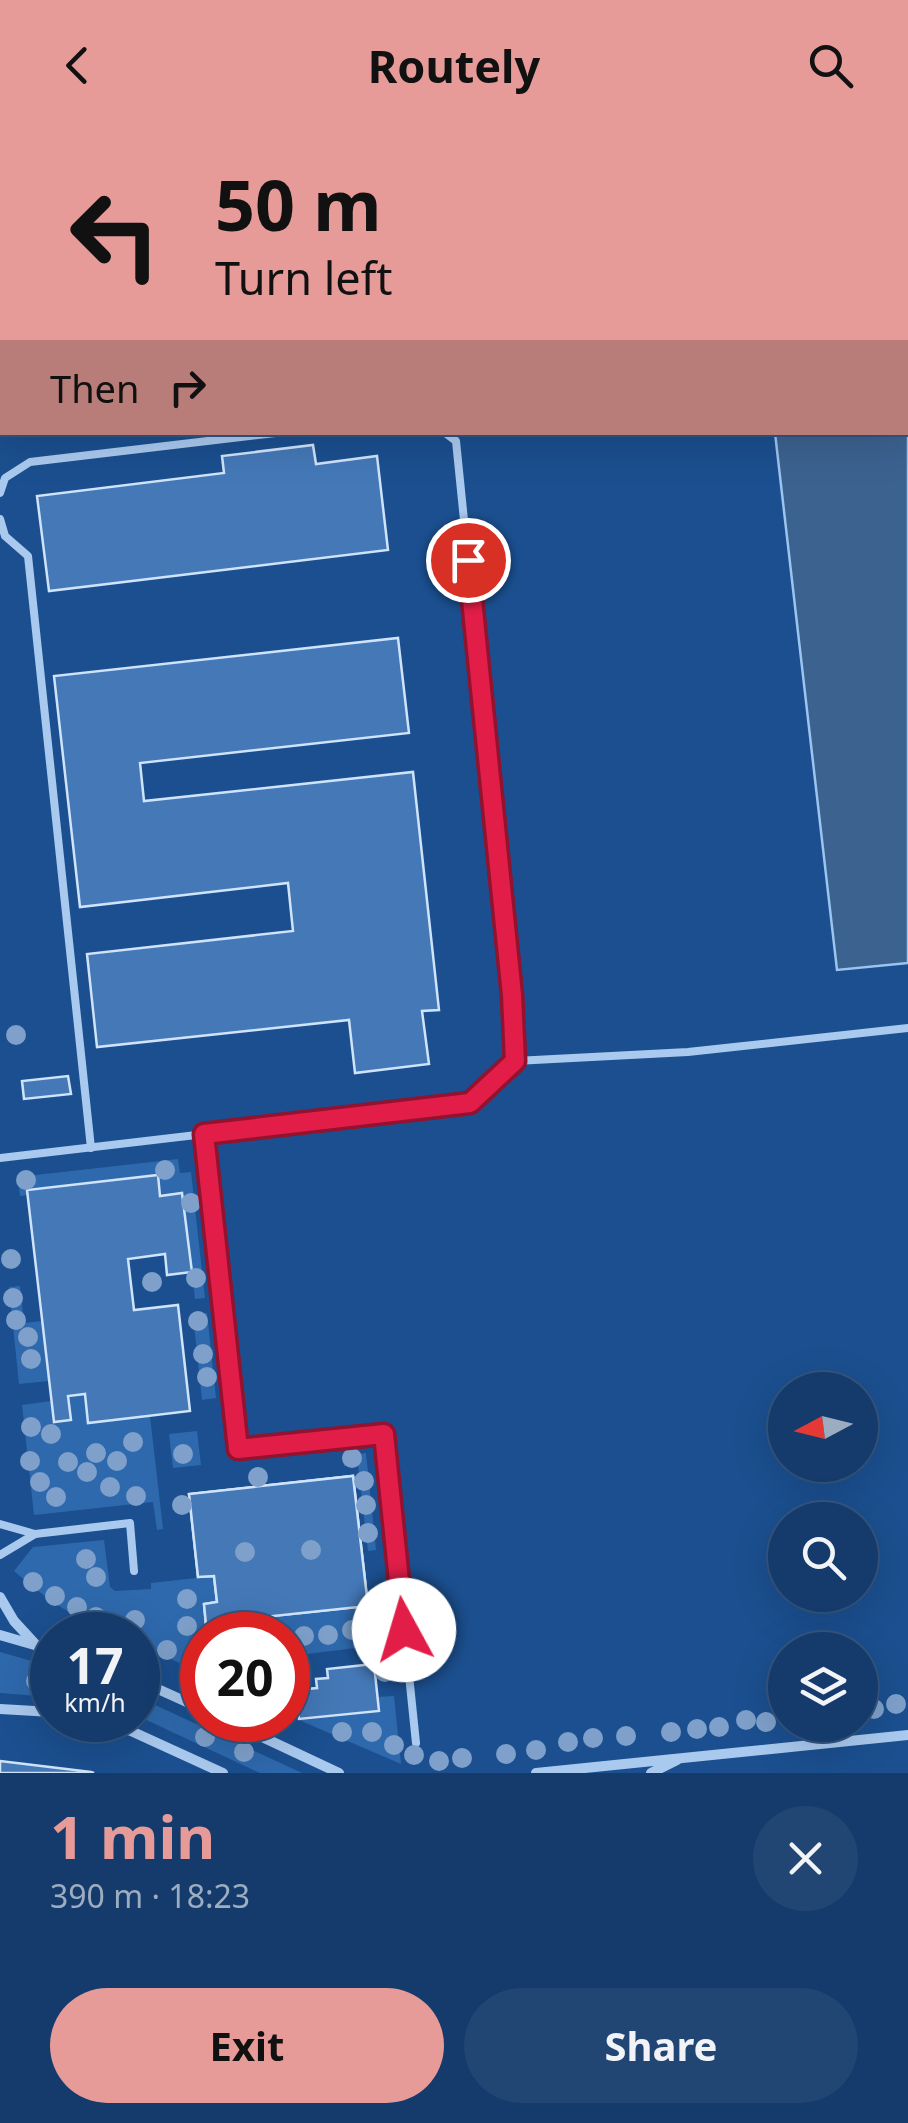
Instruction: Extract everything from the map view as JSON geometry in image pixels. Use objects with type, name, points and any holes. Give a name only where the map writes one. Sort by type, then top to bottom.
[{"type":"street","points":[[0,1597],[14,1622],[30,1639]]},
{"type":"street","points":[[0,1635],[30,1644]]},
{"type":"street","points":[[0,1709],[30,1711]]},
{"type":"street","points":[[536,1773],[908,1734]]},
{"type":"street","points":[[156,1742],[222,1773]]},
{"type":"street","points":[[273,1742],[339,1773]]},
{"type":"street","points":[[651,1773],[686,1756]]},
{"type":"lane","points":[[0,493],[5,478],[30,462],[259,435]]},
{"type":"lane","points":[[448,435],[456,441],[512,995],[515,1061]]},
{"type":"lane","points":[[0,519],[5,536],[28,556],[92,1148]]},
{"type":"lane","points":[[0,1158],[470,1103],[515,1061],[688,1052],[908,1028]]},
{"type":"lane","points":[[204,1134],[238,1449],[384,1434],[416,1743]]},
{"type":"lane","points":[[0,1524],[35,1534],[130,1524],[134,1570]]},
{"type":"lane","points":[[0,1554],[35,1534]]},
{"type":"shaded area","points":[[775,435],[908,435],[908,963],[837,970]]},
{"type":"shaded area","points":[[178,1159],[180,1173],[191,1172],[205,1298],[195,1299],[183,1193],[160,1196],[157,1175],[28,1189],[28,1195],[20,1196],[18,1177]]},
{"type":"shaded area","points":[[20,1286],[24,1323],[42,1321],[49,1381],[19,1384],[9,1287]]},
{"type":"shaded area","points":[[207,1313],[216,1398],[202,1400],[193,1315]]},
{"type":"shaded area","points":[[85,1394],[89,1423],[150,1416],[163,1529],[157,1530],[153,1502],[34,1515],[22,1405],[51,1401],[54,1422],[70,1420],[68,1396]]},
{"type":"shaded area","points":[[197,1431],[201,1465],[173,1468],[169,1434]]},
{"type":"shaded area","points":[[366,1453],[376,1550],[368,1551],[358,1466],[344,1466],[342,1456]]},
{"type":"shaded area","points":[[104,1540],[110,1587],[115,1591],[151,1589],[151,1583],[214,1576],[217,1602],[204,1604],[205,1612],[180,1612],[180,1663],[160,1654],[160,1612],[69,1612],[41,1593],[14,1571],[33,1547]]},
{"type":"shaded area","points":[[384,1605],[389,1644],[310,1654],[310,1612]]},
{"type":"shaded area","points":[[0,1652],[30,1661],[30,1695],[0,1693]]},
{"type":"shaded area","points":[[394,1696],[401,1764],[310,1725],[310,1718],[378,1711],[377,1697]]},
{"type":"shaded area","points":[[160,1707],[180,1716],[180,1736],[160,1726]]},
{"type":"shaded area","points":[[194,1742],[235,1742],[302,1773],[260,1773]]},
{"type":"building","points":[[313,445],[316,464],[377,456],[388,550],[49,591],[37,496],[224,473],[222,456]]},
{"type":"building","points":[[398,638],[409,733],[140,763],[144,801],[413,772],[439,1010],[422,1011],[429,1064],[355,1073],[349,1020],[97,1047],[87,954],[293,931],[288,883],[80,907],[54,676]]},
{"type":"building","points":[[68,1076],[71,1094],[24,1099],[22,1081]]},
{"type":"building","points":[[158,1175],[160,1196],[182,1193],[192,1272],[167,1275],[165,1254],[128,1259],[134,1310],[178,1305],[190,1411],[88,1423],[85,1394],[68,1396],[71,1420],[54,1422],[27,1190]]},
{"type":"building","points":[[353,1476],[368,1606],[310,1612],[205,1612],[204,1604],[217,1602],[214,1576],[198,1577],[189,1494]],"holes":[[[324,1530],[327,1560],[271,1566],[268,1536]],[[257,1537],[260,1568],[236,1570],[233,1540]]]},
{"type":"building","points":[[353,1476],[368,1606],[310,1612],[205,1612],[204,1604],[217,1602],[214,1576],[198,1577],[189,1494]]},
{"type":"building","points":[[374,1664],[379,1711],[310,1718],[310,1689],[317,1688],[316,1679],[328,1678],[327,1669]]},
{"type":"building","points":[[0,1761],[91,1772],[94,1773],[0,1773]]},
{"type":"route","points":[[404,1630],[384,1434],[238,1449],[204,1134],[470,1103],[515,1061],[512,995],[468,560]]}]
